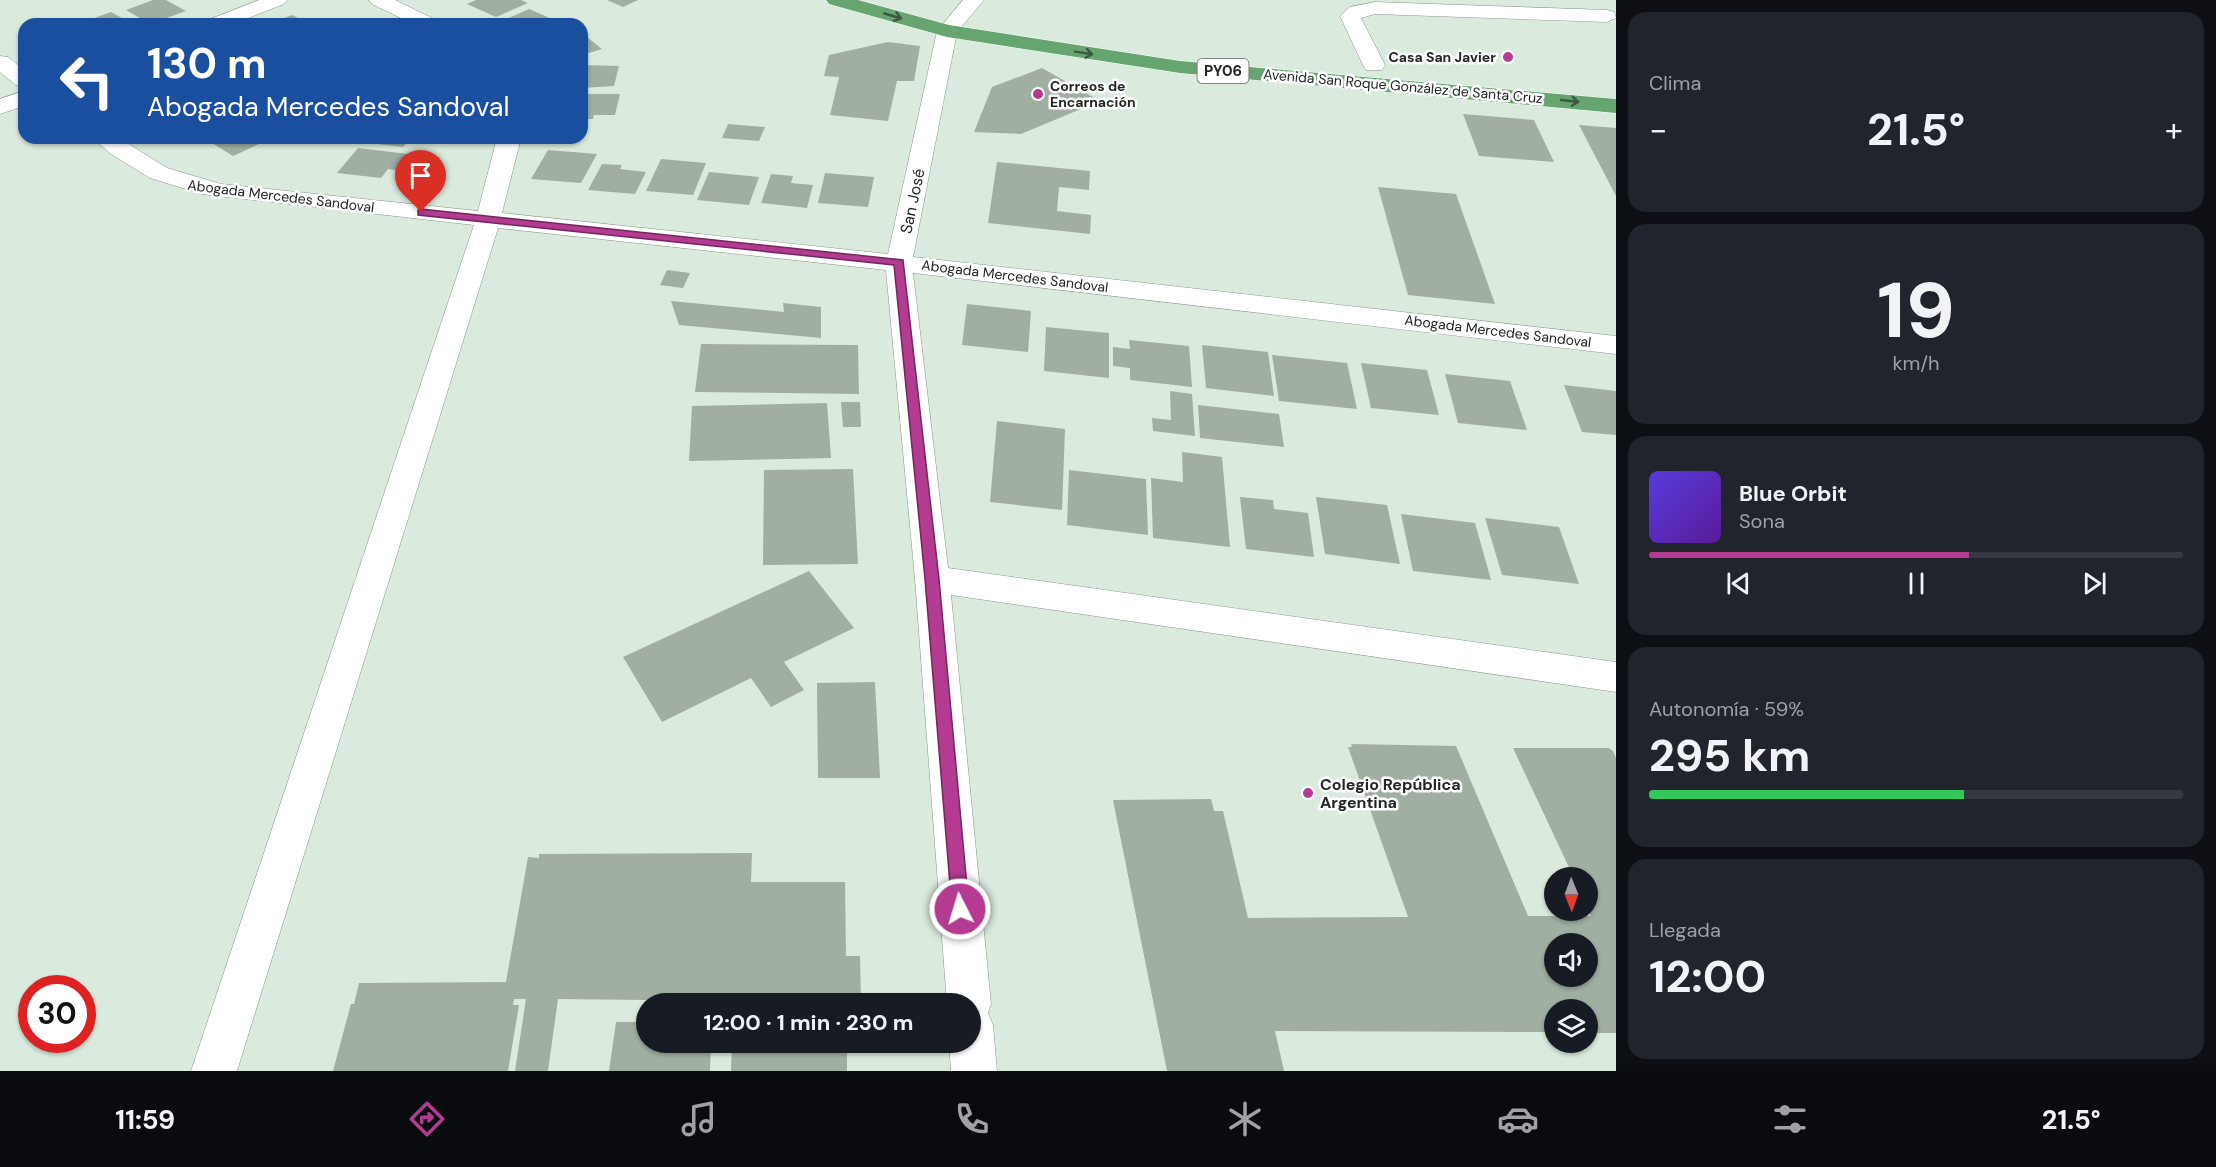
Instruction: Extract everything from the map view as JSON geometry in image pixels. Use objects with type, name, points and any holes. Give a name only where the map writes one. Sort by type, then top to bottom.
[{"type":"highway","name":"Avenida San Roque González de Santa Cruz","points":[[836,0],[1169,45]]},
{"type":"highway","name":"Avenida San Roque González de Santa Cruz","points":[[909,0],[960,15],[1180,67],[1616,106]]},
{"type":"highway","name":"Avenida San Roque González de Santa Cruz","points":[[1193,48],[1616,86]]},
{"type":"street","points":[[230,18],[277,0]]},
{"type":"street","points":[[378,0],[416,18]]},
{"type":"street","points":[[1580,0],[1611,18]]},
{"type":"street","points":[[1374,65],[1350,16],[1353,5],[1375,8],[1611,18]]},
{"type":"street","name":"San José","points":[[960,15],[900,263],[932,579],[968,993]]},
{"type":"street","points":[[0,62],[18,76]]},
{"type":"street","points":[[0,107],[18,100]]},
{"type":"street","name":"Abogada Mercedes Sandoval","points":[[113,144],[159,175],[185,184],[221,191],[900,263],[1616,345]]},
{"type":"street","points":[[214,1071],[488,220],[507,144]]},
{"type":"street","points":[[932,579],[1616,677]]},
{"type":"street","points":[[972,1053],[974,1071]]},
{"type":"building","points":[[153,0],[166,0],[186,11],[167,18],[140,18],[126,10]]},
{"type":"building","points":[[476,0],[521,0],[528,3],[496,17],[467,4]]},
{"type":"building","points":[[607,0],[638,0],[623,7]]},
{"type":"building","points":[[529,9],[550,18],[509,18]]},
{"type":"building","points":[[111,12],[122,18],[94,18]]},
{"type":"building","points":[[588,38],[602,49],[588,53]]},
{"type":"building","points":[[888,42],[920,46],[914,81],[897,81],[888,121],[830,115],[839,77],[824,76],[829,55]]},
{"type":"building","points":[[588,65],[619,66],[614,86],[588,88]]},
{"type":"building","name":"Correos de Encarnación","points":[[1042,68],[1100,101],[1021,134],[974,132],[992,87]]},
{"type":"building","points":[[588,94],[620,94],[615,115],[594,115],[593,119],[588,119]]},
{"type":"building","points":[[1463,114],[1534,120],[1554,162],[1479,156]]},
{"type":"building","points":[[728,124],[765,127],[759,141],[722,138]]},
{"type":"building","points":[[1579,125],[1616,128],[1616,196]]},
{"type":"building","points":[[214,144],[259,144],[233,156]]},
{"type":"building","points":[[377,144],[406,144],[403,147]]},
{"type":"building","points":[[358,148],[408,154],[396,170],[388,169],[381,178],[337,173]]},
{"type":"building","points":[[548,150],[597,154],[581,183],[531,179]]},
{"type":"building","points":[[661,159],[706,163],[693,195],[646,191]]},
{"type":"building","points":[[997,162],[1090,171],[1089,190],[1059,187],[1057,211],[1091,215],[1090,234],[988,223]]},
{"type":"building","points":[[602,164],[622,165],[620,169],[646,172],[635,194],[588,190]]},
{"type":"building","points":[[709,172],[759,177],[749,205],[697,200]]},
{"type":"building","points":[[825,173],[874,177],[868,207],[818,203]]},
{"type":"building","points":[[771,174],[793,176],[791,183],[813,185],[807,208],[761,203]]},
{"type":"building","points":[[1378,187],[1456,194],[1495,304],[1408,295]]},
{"type":"building","points":[[667,270],[690,273],[683,288],[660,285]]},
{"type":"building","points":[[671,301],[784,312],[783,303],[821,307],[821,338],[679,325]]},
{"type":"building","points":[[967,304],[1031,311],[1028,352],[962,345]]},
{"type":"building","points":[[1046,327],[1109,333],[1109,378],[1044,371]]},
{"type":"building","points":[[1129,340],[1189,346],[1192,387],[1130,380],[1130,368],[1113,366],[1113,347],[1130,349]]},
{"type":"building","points":[[701,344],[858,345],[859,394],[695,392]]},
{"type":"building","points":[[1202,345],[1268,352],[1274,396],[1206,388]]},
{"type":"building","points":[[1272,355],[1347,363],[1357,409],[1279,401]]},
{"type":"building","points":[[1361,363],[1427,370],[1439,415],[1371,408]]},
{"type":"building","points":[[1445,374],[1510,381],[1527,430],[1458,423]]},
{"type":"building","points":[[1564,385],[1616,391],[1616,435],[1582,432]]},
{"type":"building","points":[[1170,391],[1192,394],[1195,436],[1153,431],[1152,418],[1171,420]]},
{"type":"building","points":[[841,402],[860,402],[861,427],[843,427]]},
{"type":"building","points":[[827,403],[831,458],[689,461],[692,406]]},
{"type":"building","points":[[1198,405],[1279,414],[1284,447],[1200,438]]},
{"type":"building","points":[[997,421],[1065,429],[1062,510],[990,502]]},
{"type":"building","points":[[1182,452],[1222,457],[1230,547],[1153,538],[1151,478],[1183,482]]},
{"type":"building","points":[[853,469],[858,564],[763,565],[764,470]]},
{"type":"building","points":[[1069,470],[1146,479],[1148,535],[1067,525]]},
{"type":"building","points":[[1240,497],[1273,500],[1274,509],[1308,513],[1314,557],[1246,549]]},
{"type":"building","points":[[1316,497],[1387,505],[1400,564],[1325,554]]},
{"type":"building","points":[[1401,514],[1475,523],[1491,580],[1413,571]]},
{"type":"building","points":[[1485,518],[1559,527],[1579,584],[1502,575]]},
{"type":"building","points":[[809,571],[854,628],[784,662],[804,690],[771,707],[751,678],[662,722],[623,657]]},
{"type":"building","points":[[875,682],[880,778],[818,778],[817,683]]},
{"type":"building","points":[[1351,744],[1456,746],[1528,916],[1544,916],[1544,921],[1598,921],[1598,867],[1569,867],[1513,748],[1609,748],[1613,751],[1616,758],[1616,1033],[1598,1033],[1598,999],[1544,999],[1544,1032],[1275,1031],[1284,1071],[1167,1071],[1113,800],[1211,799],[1214,811],[1223,811],[1248,918],[1408,917],[1348,747],[1352,747]]},
{"type":"building","points":[[752,853],[751,882],[845,882],[846,956],[860,956],[861,993],[636,993],[636,1000],[558,999],[548,1071],[515,1071],[526,999],[514,999],[513,1005],[519,1005],[508,1071],[333,1071],[359,983],[506,982],[528,857],[539,858],[539,854]]},
{"type":"building","points":[[616,1022],[636,1022],[636,1053],[711,1053],[710,1071],[609,1071]]},
{"type":"building","points":[[732,1053],[847,1053],[847,1071],[731,1071]]},
{"type":"place","name":"Casa San Javier","points":[[1508,57]]},
{"type":"place","name":"Correos de Encarnación","points":[[1038,94]]},
{"type":"place","name":"Colegio República Argentina","points":[[1308,793]]},
{"type":"route","points":[[421,212],[900,263],[932,579],[960,909]]}]
